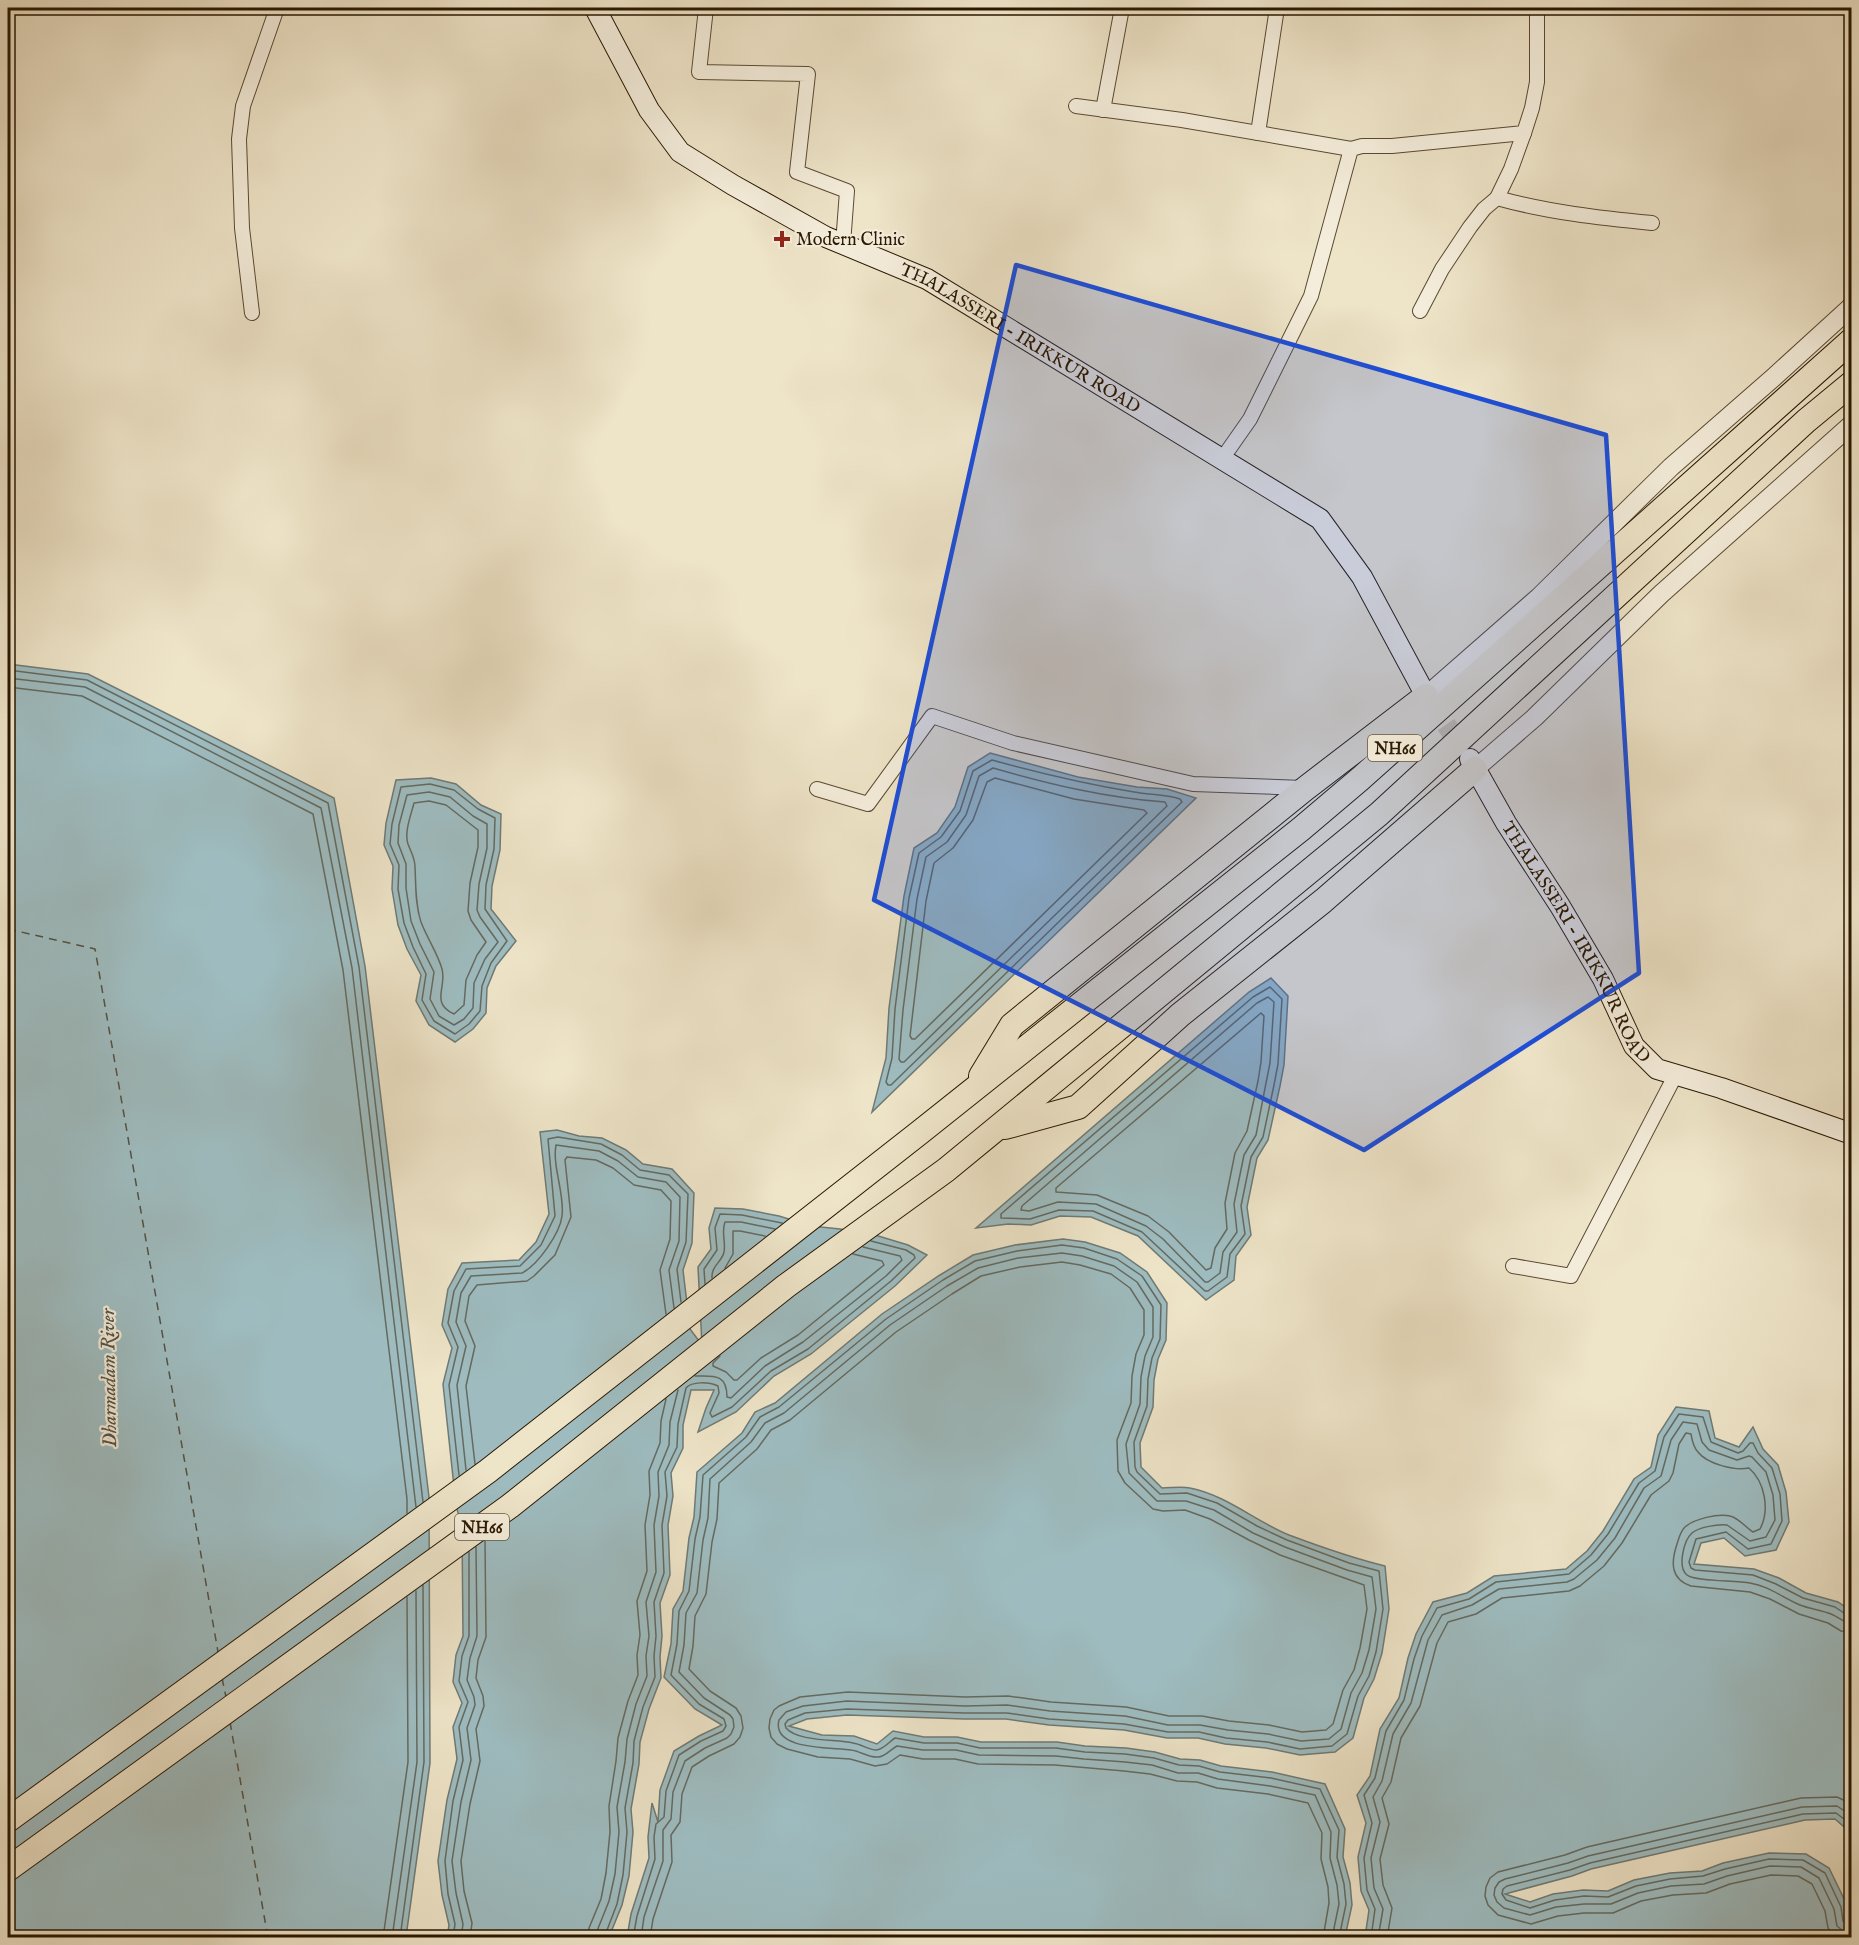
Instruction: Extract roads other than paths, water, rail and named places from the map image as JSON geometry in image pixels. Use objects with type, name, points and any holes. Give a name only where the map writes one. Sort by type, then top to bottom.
[{"type":"highway","name":"NH66","points":[[8,1820],[488,1471],[919,1133],[1301,829],[1360,779],[1851,340]]},
{"type":"highway","name":"NH66","points":[[8,1869],[510,1506],[786,1286],[946,1170],[1379,814],[1806,421],[1851,383]]},
{"type":"highway","points":[[972,1091],[1012,1025],[1306,788],[1426,696]]},
{"type":"highway","points":[[995,1130],[1078,1107],[1180,1015],[1323,901],[1472,764]]},
{"type":"main road","name":"THALASSERI - IRIKKUR ROAD","points":[[595,8],[649,110],[680,152],[816,231],[927,279],[1320,519],[1362,577],[1426,696]]},
{"type":"main road","name":"THALASSERI - IRIKKUR ROAD","points":[[1472,764],[1506,823],[1603,978],[1634,1046],[1657,1069],[1721,1088],[1851,1134]]},
{"type":"street","points":[[252,313],[242,228],[239,139],[243,106],[278,8]]},
{"type":"street","points":[[706,8],[699,72],[808,74],[797,172],[848,191],[843,244]]},
{"type":"street","points":[[1103,110],[1122,8]]},
{"type":"street","points":[[1257,133],[1277,8]]},
{"type":"street","points":[[1419,311],[1442,269],[1470,227],[1484,209],[1497,198],[1510,169],[1533,108],[1537,82],[1537,8]]},
{"type":"street","points":[[1076,106],[1182,120],[1351,149],[1362,146],[1392,146],[1524,133]]},
{"type":"street","points":[[1222,459],[1250,419],[1311,296],[1351,149]]},
{"type":"street","points":[[1497,198],[1517,204],[1652,224]]},
{"type":"street","points":[[1426,696],[1539,597],[1671,466],[1774,377],[1851,306]]},
{"type":"street","points":[[1472,764],[1534,718],[1661,594],[1851,424]]},
{"type":"street","points":[[817,789],[868,804],[932,716],[1013,743],[1193,784],[1306,788]]},
{"type":"street","points":[[1513,1266],[1571,1276],[1677,1074]]},
{"type":"water","name":"Dharmadam River","points":[[8,664],[88,674],[334,798],[365,966],[429,1497],[430,1763],[406,1937],[8,1938]]},
{"type":"water","points":[[990,753],[1078,777],[1137,787],[1167,789],[1196,798],[872,1112],[886,1058],[889,1008],[904,896],[914,848],[937,833],[955,807],[968,767]]},
{"type":"water","points":[[431,778],[456,784],[481,805],[501,814],[500,850],[492,886],[491,909],[516,941],[496,966],[487,988],[486,1013],[473,1029],[455,1042],[429,1025],[416,1001],[421,975],[407,949],[398,925],[392,889],[393,866],[384,845],[386,823],[396,780]]},
{"type":"water","points":[[1271,978],[1288,996],[1284,1065],[1268,1140],[1257,1158],[1247,1207],[1251,1235],[1236,1256],[1234,1280],[1206,1300],[1138,1236],[1091,1217],[1060,1216],[1031,1225],[1008,1224],[976,1228],[1249,992]]},
{"type":"water","points":[[557,1130],[579,1136],[602,1138],[626,1150],[643,1164],[672,1169],[694,1193],[692,1243],[683,1270],[690,1329],[702,1345],[698,1267],[711,1249],[709,1228],[715,1208],[743,1209],[779,1216],[811,1226],[875,1235],[908,1245],[927,1255],[895,1286],[811,1354],[774,1376],[736,1412],[698,1432],[714,1390],[691,1390],[683,1425],[683,1448],[671,1473],[673,1496],[668,1525],[670,1575],[660,1603],[661,1678],[640,1742],[639,1764],[631,1809],[633,1832],[629,1876],[622,1905],[609,1937],[447,1937],[449,1925],[442,1895],[438,1861],[447,1800],[457,1759],[453,1727],[462,1703],[453,1682],[456,1655],[463,1636],[462,1528],[456,1505],[443,1384],[452,1348],[442,1325],[448,1289],[462,1263],[519,1260],[536,1242],[549,1214],[540,1132]]},
{"type":"water","points":[[1063,1239],[1085,1242],[1120,1253],[1147,1272],[1167,1303],[1166,1340],[1158,1359],[1154,1380],[1153,1407],[1140,1443],[1141,1467],[1162,1488],[1187,1487],[1203,1491],[1289,1535],[1385,1566],[1389,1609],[1382,1653],[1374,1679],[1364,1698],[1353,1738],[1335,1752],[1300,1755],[1198,1738],[1167,1738],[1124,1730],[1049,1725],[1006,1719],[847,1715],[807,1719],[789,1726],[822,1735],[854,1736],[877,1744],[893,1731],[924,1737],[957,1737],[981,1742],[1057,1742],[1126,1748],[1155,1752],[1180,1759],[1200,1760],[1221,1766],[1272,1772],[1325,1784],[1345,1829],[1343,1857],[1350,1883],[1352,1905],[1345,1937],[627,1937],[631,1914],[649,1858],[648,1837],[652,1803],[658,1822],[660,1790],[674,1751],[722,1725],[695,1709],[664,1677],[671,1644],[673,1609],[683,1591],[689,1538],[694,1517],[697,1472],[742,1433],[755,1412],[775,1403],[882,1314],[940,1275],[973,1255],[1015,1245]]},
{"type":"water","points":[[1676,1407],[1709,1411],[1715,1438],[1739,1447],[1753,1427],[1763,1449],[1778,1465],[1786,1492],[1789,1522],[1776,1550],[1745,1556],[1724,1538],[1701,1543],[1694,1564],[1754,1569],[1779,1578],[1806,1593],[1838,1602],[1851,1611],[1851,1833],[1835,1819],[1805,1820],[1591,1869],[1505,1894],[1530,1902],[1553,1894],[1583,1890],[1608,1891],[1634,1880],[1670,1873],[1702,1871],[1723,1863],[1769,1853],[1806,1854],[1829,1868],[1847,1905],[1850,1937],[1365,1937],[1369,1910],[1361,1891],[1358,1857],[1366,1823],[1357,1795],[1370,1776],[1380,1729],[1399,1698],[1416,1634],[1433,1602],[1467,1593],[1494,1576],[1566,1569],[1587,1551],[1603,1531],[1634,1479],[1651,1467],[1658,1435]]},
{"type":"tunnel","points":[[1429,700],[1465,752]]},
{"type":"place","name":"Modern Clinic","points":[[782,239]]}]
